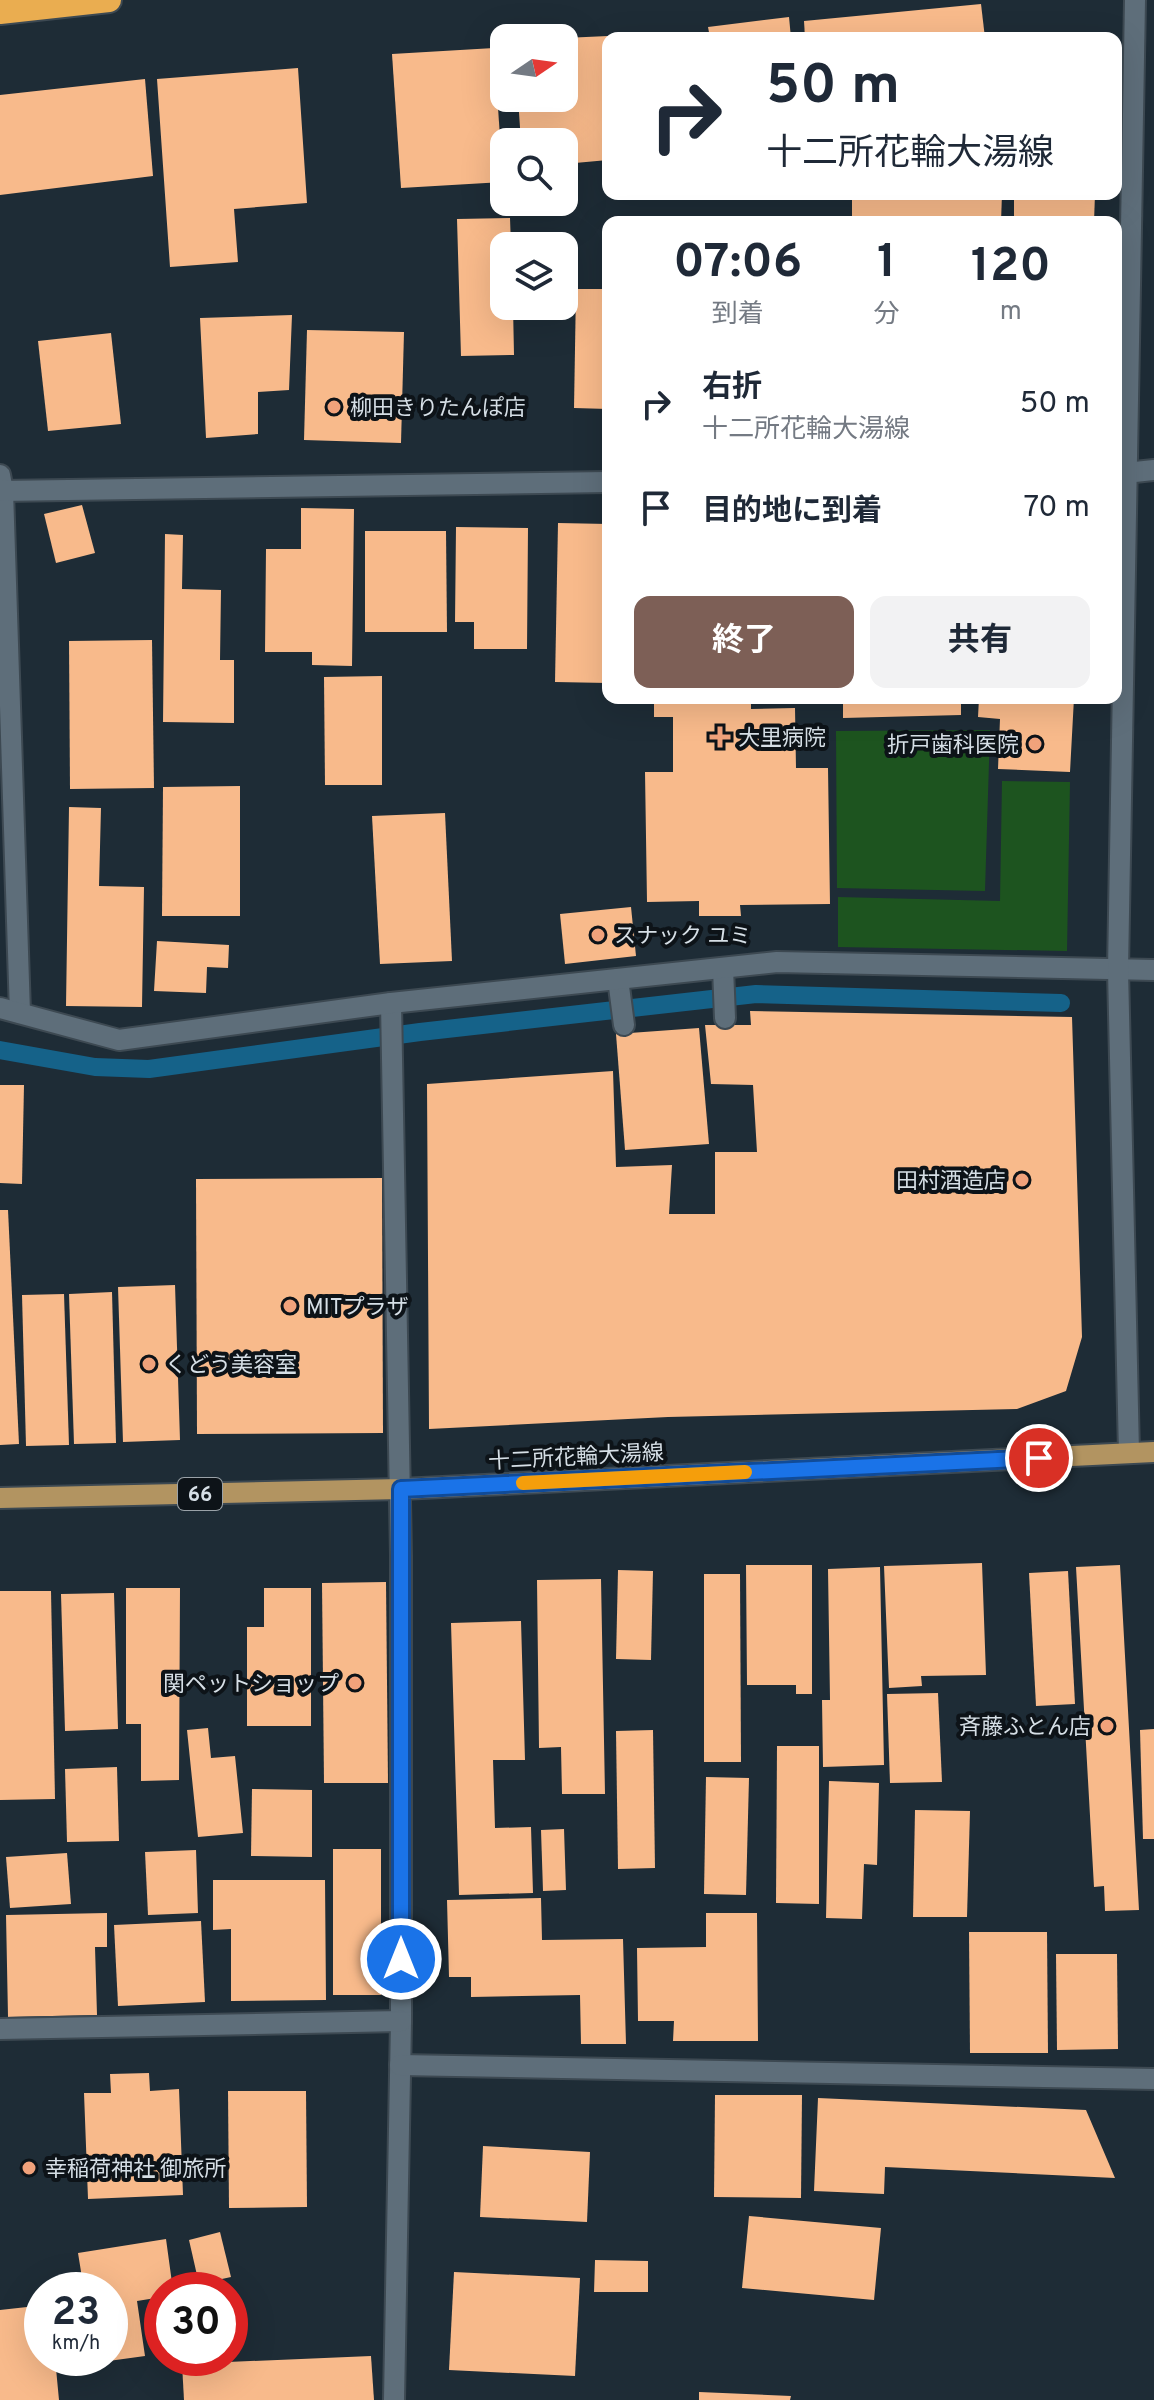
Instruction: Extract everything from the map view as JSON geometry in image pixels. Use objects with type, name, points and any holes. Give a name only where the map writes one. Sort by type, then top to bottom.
[{"type":"highway","points":[[0,12],[109,0]]},
{"type":"main road","name":"十二所花輪大湯線","points":[[0,1498],[401,1489],[1154,1452]]},
{"type":"street","points":[[1122,440],[1135,0]]},
{"type":"street","points":[[1122,474],[1154,470]]},
{"type":"street","points":[[602,482],[1,486],[10,1010],[119,1040],[777,962],[1154,970]]},
{"type":"street","points":[[1120,704],[1118,970],[1129,1453]]},
{"type":"street","points":[[723,968],[725,1018]]},
{"type":"street","points":[[618,979],[624,1025]]},
{"type":"street","points":[[391,1006],[401,1489],[401,2021],[394,2400]]},
{"type":"street","points":[[0,2029],[401,2021]]},
{"type":"street","points":[[400,2065],[1154,2079]]},
{"type":"green space","points":[[990,730],[985,891],[837,888],[836,731]]},
{"type":"green space","points":[[1002,781],[1070,782],[1067,951],[838,947],[838,897],[1000,901]]},
{"type":"building","points":[[981,4],[984,32],[805,32],[804,21]]},
{"type":"building","points":[[789,17],[790,32],[709,32],[708,27]]},
{"type":"building","points":[[602,36],[602,161],[578,163],[578,128],[520,128],[519,112],[578,112],[578,37]]},
{"type":"building","points":[[490,48],[490,112],[498,112],[499,128],[490,128],[490,183],[401,188],[392,54]]},
{"type":"building","points":[[298,68],[307,203],[234,209],[238,262],[170,267],[157,79]]},
{"type":"building","points":[[145,79],[153,176],[0,195],[0,95]]},
{"type":"building","points":[[852,200],[1002,200],[1001,216],[852,216]]},
{"type":"building","points":[[1014,200],[1095,200],[1094,216],[1014,216]]},
{"type":"building","points":[[510,218],[510,232],[490,232],[490,320],[513,320],[514,355],[461,356],[457,219]]},
{"type":"building","points":[[578,289],[602,289],[602,409],[574,408]]},
{"type":"building","points":[[292,315],[289,390],[258,392],[258,434],[206,438],[200,318]]},
{"type":"building","points":[[307,330],[404,332],[401,443],[304,440]]},
{"type":"building","points":[[111,333],[121,424],[48,431],[38,341]]},
{"type":"building","points":[[82,505],[95,553],[56,563],[44,514]]},
{"type":"building","points":[[301,508],[354,509],[352,666],[312,665],[312,652],[265,652],[266,549],[301,549]]},
{"type":"building","points":[[558,523],[602,524],[602,683],[555,682]]},
{"type":"building","points":[[456,527],[528,528],[527,649],[474,649],[474,622],[455,622]]},
{"type":"building","points":[[365,531],[446,531],[447,632],[365,632]]},
{"type":"building","points":[[165,534],[183,535],[182,589],[221,590],[220,660],[234,660],[234,723],[163,722]]},
{"type":"building","points":[[152,640],[154,788],[70,789],[69,641]]},
{"type":"building","points":[[382,676],[382,785],[325,785],[324,677]]},
{"type":"building","name":"大里病院","points":[[654,704],[751,704],[751,709],[795,708],[796,768],[828,768],[830,904],[740,905],[741,916],[699,916],[699,901],[647,902],[645,772],[673,772],[673,717],[654,717]]},
{"type":"building","points":[[843,704],[961,704],[961,715],[843,718]]},
{"type":"building","name":"折戸歯科医院","points":[[979,704],[1074,704],[1070,772],[998,769],[1000,719],[978,717]]},
{"type":"building","points":[[240,786],[240,916],[162,916],[163,787]]},
{"type":"building","points":[[69,807],[101,808],[99,886],[144,887],[142,1007],[66,1006]]},
{"type":"building","points":[[445,813],[452,961],[380,964],[372,816]]},
{"type":"building","name":"スナック ユミ","points":[[631,907],[636,956],[565,964],[560,914]]},
{"type":"building","points":[[157,941],[229,945],[228,968],[207,967],[206,993],[154,991]]},
{"type":"building","points":[[750,1011],[1072,1017],[1082,1337],[1066,1391],[1017,1409],[668,1417],[429,1429],[427,1084],[613,1071],[616,1167],[672,1165],[669,1214],[715,1214],[715,1152],[757,1152],[753,1085],[711,1084],[705,1025],[751,1025]]},
{"type":"building","points":[[699,1028],[709,1144],[625,1150],[616,1034]]},
{"type":"building","points":[[0,1085],[24,1085],[22,1184],[0,1183]]},
{"type":"building","name":"MITプラザ","points":[[382,1178],[383,1433],[197,1434],[196,1179]]},
{"type":"building","points":[[0,1210],[8,1210],[19,1444],[0,1445]]},
{"type":"building","name":"くどう美容室","points":[[175,1285],[180,1440],[123,1442],[118,1287]]},
{"type":"building","points":[[112,1292],[116,1443],[74,1444],[69,1294]]},
{"type":"building","points":[[64,1294],[69,1445],[26,1446],[22,1295]]},
{"type":"building","points":[[982,1563],[986,1675],[921,1676],[922,1686],[889,1688],[884,1566]]},
{"type":"building","points":[[746,1565],[812,1565],[812,1694],[796,1694],[796,1685],[747,1685]]},
{"type":"building","name":"斉藤ふとん店","points":[[1120,1565],[1139,1910],[1105,1911],[1104,1886],[1094,1887],[1076,1567]]},
{"type":"building","points":[[880,1567],[884,1765],[823,1767],[822,1700],[830,1700],[828,1569]]},
{"type":"building","points":[[618,1570],[653,1571],[651,1660],[616,1659]]},
{"type":"building","points":[[1068,1571],[1075,1704],[1036,1706],[1029,1573]]},
{"type":"building","points":[[704,1574],[740,1574],[741,1762],[704,1762]]},
{"type":"building","points":[[601,1579],[605,1794],[562,1794],[561,1747],[539,1748],[537,1580]]},
{"type":"building","name":"関ペットショップ","points":[[386,1582],[388,1783],[324,1783],[322,1583]]},
{"type":"building","points":[[126,1588],[180,1588],[179,1780],[141,1781],[141,1724],[126,1724]]},
{"type":"building","points":[[264,1588],[311,1588],[311,1726],[247,1726],[247,1627],[264,1627]]},
{"type":"building","points":[[0,1591],[51,1591],[55,1799],[0,1800]]},
{"type":"building","points":[[114,1593],[118,1729],[65,1731],[61,1594]]},
{"type":"building","points":[[521,1621],[525,1760],[493,1760],[495,1828],[531,1827],[533,1893],[459,1895],[451,1623]]},
{"type":"building","points":[[938,1693],[942,1782],[890,1783],[887,1694]]},
{"type":"building","points":[[208,1728],[211,1758],[235,1756],[243,1833],[198,1837],[187,1730]]},
{"type":"building","points":[[1154,1729],[1154,1839],[1143,1839],[1140,1730]]},
{"type":"building","points":[[653,1730],[655,1868],[618,1869],[616,1731]]},
{"type":"building","points":[[777,1746],[819,1746],[819,1904],[776,1903]]},
{"type":"building","points":[[117,1767],[119,1841],[67,1842],[65,1769]]},
{"type":"building","points":[[706,1777],[749,1778],[746,1895],[704,1894]]},
{"type":"building","points":[[829,1781],[879,1783],[877,1865],[864,1864],[862,1919],[826,1918]]},
{"type":"building","points":[[252,1789],[312,1790],[312,1857],[251,1856]]},
{"type":"building","points":[[915,1810],[970,1811],[967,1917],[913,1917]]},
{"type":"building","points":[[564,1829],[566,1890],[543,1891],[541,1830]]},
{"type":"building","points":[[333,1849],[381,1849],[381,1995],[333,1995]]},
{"type":"building","points":[[196,1850],[198,1913],[148,1915],[145,1852]]},
{"type":"building","points":[[67,1853],[71,1904],[10,1908],[6,1857]]},
{"type":"building","points":[[213,1880],[325,1880],[326,2000],[231,2001],[231,1929],[213,1930]]},
{"type":"building","points":[[541,1898],[542,1940],[623,1939],[626,2044],[581,2044],[580,1995],[471,1997],[471,1977],[449,1977],[447,1900]]},
{"type":"building","points":[[107,1913],[107,1947],[95,1947],[97,2015],[8,2017],[6,1915]]},
{"type":"building","points":[[706,1913],[757,1913],[758,2041],[673,2041],[674,2021],[638,2021],[637,1948],[706,1947]]},
{"type":"building","points":[[201,1921],[205,2002],[118,2006],[114,1925]]},
{"type":"building","points":[[969,1932],[1047,1932],[1048,2053],[970,2053]]},
{"type":"building","points":[[1056,1954],[1117,1954],[1118,2049],[1057,2050]]},
{"type":"building","points":[[149,2073],[150,2091],[179,2089],[183,2195],[88,2199],[84,2093],[111,2093],[110,2074]]},
{"type":"building","points":[[228,2091],[306,2091],[307,2207],[229,2208]]},
{"type":"building","points":[[715,2095],[802,2095],[801,2198],[714,2197]]},
{"type":"building","points":[[818,2098],[1086,2110],[1115,2178],[885,2167],[884,2194],[814,2191]]},
{"type":"building","points":[[483,2146],[590,2152],[587,2222],[480,2217]]},
{"type":"building","points":[[749,2216],[881,2228],[874,2300],[742,2288]]},
{"type":"building","points":[[220,2232],[230,2272],[196,2272],[189,2240]]},
{"type":"building","points":[[166,2239],[171,2272],[144,2272],[144,2300],[137,2301],[144,2356],[128,2358],[128,2272],[81,2272],[78,2253]]},
{"type":"building","points":[[595,2260],[648,2261],[648,2292],[594,2292]]},
{"type":"building","points":[[454,2272],[580,2278],[575,2376],[449,2370]]},
{"type":"building","points":[[24,2307],[24,2376],[57,2376],[59,2400],[0,2400],[0,2310]]},
{"type":"building","points":[[371,2356],[374,2400],[184,2400],[183,2376],[248,2376],[248,2361]]},
{"type":"building","points":[[699,2392],[791,2396],[790,2400],[699,2400]]},
{"type":"waterway","points":[[0,1050],[95,1067],[149,1069],[420,1032],[756,994],[1061,1003]]},
{"type":"slow traffic","points":[[523,1483],[745,1472]]},
{"type":"place","name":"柳田きりたんぽ店","points":[[334,407]]},
{"type":"place","name":"大里病院","points":[[720,737]]},
{"type":"place","name":"折戸歯科医院","points":[[1035,744]]},
{"type":"place","name":"スナック ユミ","points":[[598,935]]},
{"type":"place","name":"田村酒造店","points":[[1022,1180]]},
{"type":"place","name":"MITプラザ","points":[[290,1306]]},
{"type":"place","name":"くどう美容室","points":[[149,1364]]},
{"type":"place","name":"関ペットショップ","points":[[355,1683]]},
{"type":"place","name":"斉藤ふとん店","points":[[1107,1726]]},
{"type":"place","name":"幸稲荷神社 御旅所","points":[[29,2168]]},
{"type":"route","points":[[401,1959],[401,1489],[1039,1458]]}]
